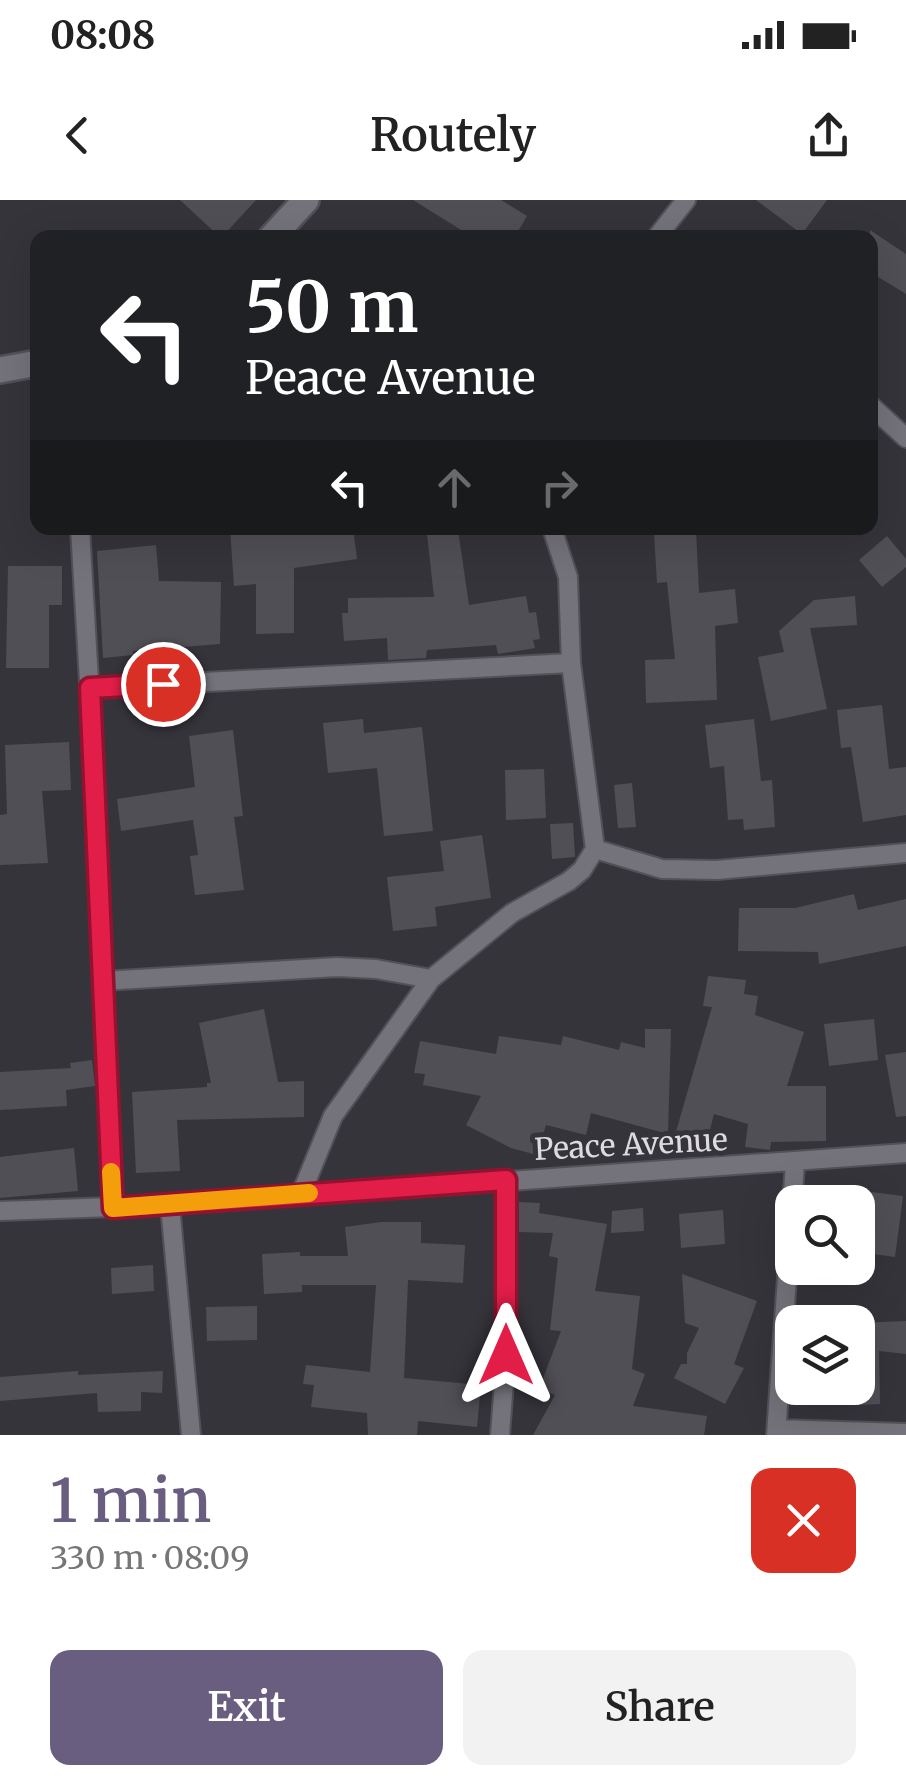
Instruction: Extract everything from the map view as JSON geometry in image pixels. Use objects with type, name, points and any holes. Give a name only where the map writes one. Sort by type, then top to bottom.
[{"type":"street","points":[[278,230],[306,200]]},
{"type":"street","points":[[667,230],[686,200]]},
{"type":"street","points":[[0,370],[30,364]]},
{"type":"street","points":[[878,412],[903,429]]},
{"type":"street","points":[[80,535],[113,1208]]},
{"type":"street","points":[[301,1194],[333,1116],[432,979],[512,913],[569,881],[582,870],[595,849],[570,662],[568,577],[554,535]]},
{"type":"street","points":[[90,688],[570,662]]},
{"type":"street","points":[[595,849],[662,869],[717,870],[906,853]]},
{"type":"street","points":[[103,981],[337,968],[376,969],[432,979]]},
{"type":"street","name":"Peace Avenue","points":[[0,1211],[170,1205],[906,1152]]},
{"type":"street","points":[[794,1162],[777,1432],[906,1433]]},
{"type":"street","points":[[500,1435],[506,1355],[506,1180]]},
{"type":"street","points":[[170,1205],[191,1435]]},
{"type":"building","points":[[180,200],[256,200],[228,230],[212,230]]},
{"type":"building","points":[[413,200],[501,200],[527,216],[519,230],[461,230]]},
{"type":"building","points":[[756,200],[827,200],[805,230],[797,230]]},
{"type":"building","points":[[878,235],[906,254],[906,294],[878,277]]},
{"type":"building","points":[[230,535],[354,535],[357,559],[294,568],[294,633],[256,634],[256,584],[234,586]]},
{"type":"building","points":[[427,535],[459,535],[469,605],[526,596],[529,613],[536,612],[540,639],[533,640],[535,648],[498,654],[496,645],[427,650],[426,658],[388,660],[387,638],[344,641],[342,613],[348,613],[348,598],[434,597]]},
{"type":"building","points":[[654,535],[696,535],[699,593],[735,589],[738,623],[715,626],[717,700],[646,703],[645,660],[675,659],[667,582],[657,583]]},
{"type":"building","points":[[887,536],[906,559],[906,567],[882,587],[859,560]]},
{"type":"building","points":[[156,545],[159,581],[221,582],[220,644],[133,651],[133,655],[103,658],[97,551]]},
{"type":"building","points":[[8,566],[62,566],[62,605],[49,605],[49,668],[6,668]]},
{"type":"building","points":[[855,596],[857,625],[810,628],[827,709],[771,721],[758,657],[784,652],[779,631],[814,600]]},
{"type":"building","points":[[882,705],[889,769],[906,767],[906,815],[863,822],[851,747],[841,748],[837,710]]},
{"type":"building","points":[[363,719],[364,733],[422,727],[433,831],[384,836],[377,768],[328,773],[323,723]]},
{"type":"building","points":[[754,719],[761,781],[772,780],[775,827],[744,830],[743,819],[728,820],[724,766],[710,768],[705,725]]},
{"type":"building","points":[[233,730],[243,816],[234,817],[244,890],[195,895],[190,856],[198,855],[193,820],[121,831],[117,799],[195,787],[189,736]]},
{"type":"building","points":[[69,742],[71,790],[42,791],[48,863],[0,865],[0,815],[7,814],[5,745]]},
{"type":"building","points":[[544,769],[546,818],[506,820],[505,770]]},
{"type":"building","points":[[632,783],[636,827],[618,828],[614,785]]},
{"type":"building","points":[[573,823],[575,857],[552,859],[550,824]]},
{"type":"building","points":[[482,835],[491,898],[435,907],[437,926],[393,931],[387,877],[444,871],[440,841]]},
{"type":"building","points":[[854,894],[858,910],[906,899],[906,946],[819,964],[818,952],[738,951],[739,908],[795,908]]},
{"type":"building","points":[[708,976],[746,980],[744,994],[758,996],[755,1015],[804,1032],[787,1086],[826,1086],[826,1141],[771,1142],[770,1150],[745,1147],[748,1124],[714,1114],[704,1153],[686,1150],[688,1139],[675,1135],[712,1007],[703,1006]]},
{"type":"building","points":[[264,1009],[278,1082],[304,1081],[304,1117],[177,1120],[180,1171],[136,1173],[132,1092],[207,1087],[211,1083],[199,1023]]},
{"type":"building","points":[[874,1019],[878,1060],[829,1066],[824,1024]]},
{"type":"building","points":[[645,1029],[671,1029],[668,1134],[591,1113],[586,1135],[546,1125],[537,1155],[511,1148],[466,1125],[481,1096],[423,1085],[425,1074],[414,1073],[420,1041],[496,1054],[499,1036],[561,1045],[563,1036],[619,1050],[621,1042],[645,1048]]},
{"type":"building","points":[[906,1052],[906,1116],[896,1117],[885,1055]]},
{"type":"building","points":[[92,1060],[95,1086],[66,1090],[67,1106],[0,1110],[0,1072],[71,1068],[70,1063]]},
{"type":"building","points":[[74,1148],[78,1191],[0,1198],[0,1157]]},
{"type":"building","points":[[875,1192],[903,1196],[895,1257],[875,1254]]},
{"type":"building","points":[[519,1202],[540,1203],[539,1213],[607,1224],[595,1291],[640,1296],[632,1369],[645,1374],[633,1406],[707,1416],[704,1435],[533,1435],[555,1395],[539,1389],[561,1331],[550,1330],[558,1258],[549,1256],[553,1233],[519,1232]]},
{"type":"building","points":[[643,1208],[644,1231],[611,1233],[612,1211]]},
{"type":"building","points":[[723,1210],[725,1244],[681,1248],[679,1214]]},
{"type":"building","points":[[421,1222],[421,1243],[465,1245],[463,1283],[408,1280],[404,1378],[481,1385],[477,1427],[418,1421],[417,1435],[368,1435],[367,1413],[311,1407],[314,1385],[303,1384],[306,1365],[370,1372],[376,1285],[302,1285],[302,1292],[264,1294],[262,1254],[348,1256],[345,1227]]},
{"type":"building","points":[[153,1265],[154,1291],[112,1294],[111,1268]]},
{"type":"building","points":[[682,1274],[757,1301],[734,1364],[744,1368],[725,1404],[674,1378],[681,1364],[687,1364],[687,1353],[699,1328],[685,1323]]},
{"type":"building","points":[[257,1306],[257,1340],[207,1341],[206,1307]]},
{"type":"building","points":[[906,1321],[906,1354],[879,1351],[880,1404],[875,1404],[875,1322]]},
{"type":"building","points":[[78,1371],[78,1375],[163,1371],[162,1393],[141,1392],[141,1411],[98,1412],[97,1393],[0,1401],[0,1377]]},
{"type":"slow traffic","points":[[111,1172],[113,1208],[309,1193]]},
{"type":"route","points":[[163,684],[90,688],[113,1208],[506,1180],[506,1355]]}]
